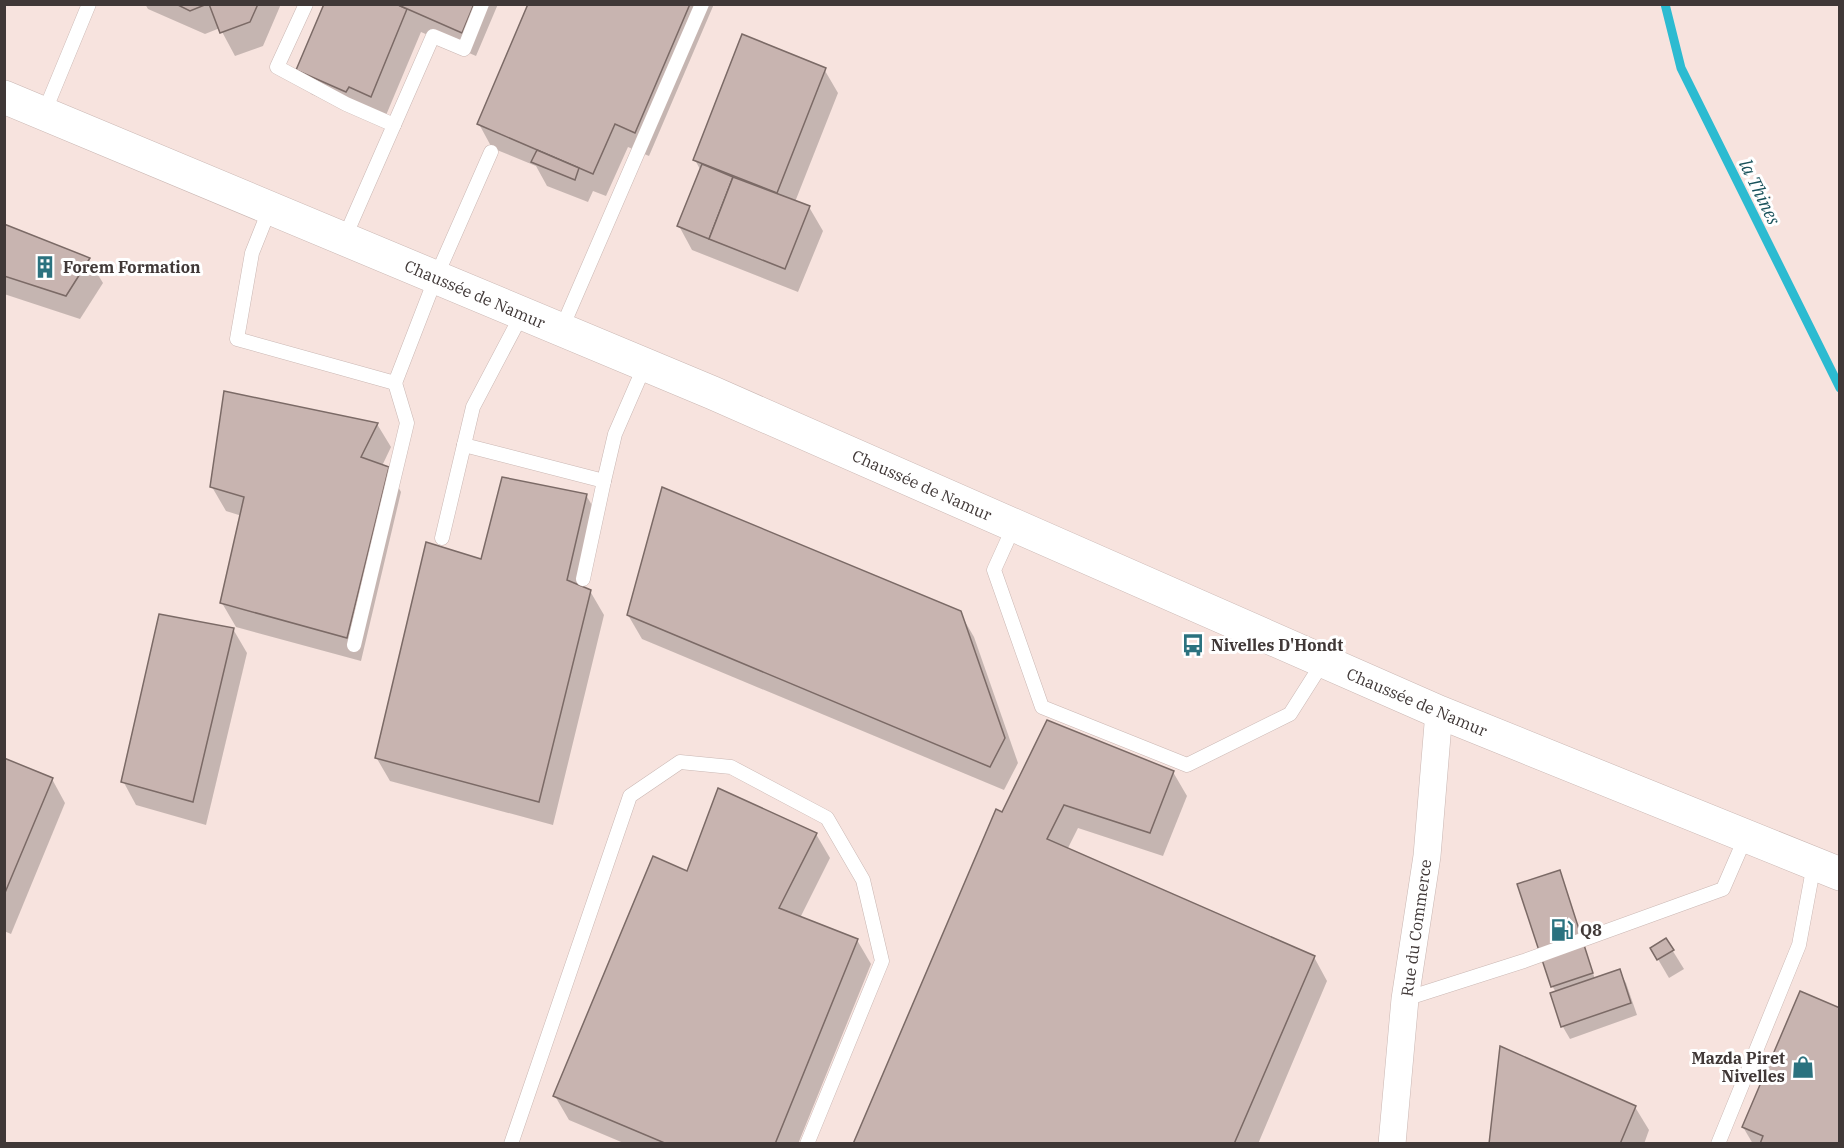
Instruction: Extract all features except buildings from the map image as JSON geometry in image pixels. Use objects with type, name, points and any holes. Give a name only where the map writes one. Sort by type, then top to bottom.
[{"type":"main road","name":"Chaussée de Namur","points":[[4,97],[645,365],[1439,712],[1827,869]]},
{"type":"street","name":"Rue du Commerce","points":[[1392,1143],[1405,999],[1427,856],[1439,712]]},
{"type":"lane","points":[[44,113],[89,4]]},
{"type":"lane","points":[[306,4],[277,67],[346,104],[394,125]]},
{"type":"lane","points":[[344,239],[433,36],[464,48],[482,4]]},
{"type":"lane","points":[[561,330],[702,4]]},
{"type":"lane","points":[[354,645],[407,423],[395,383],[436,278],[491,152]]},
{"type":"lane","points":[[270,208],[252,253],[237,339],[395,383]]},
{"type":"lane","points":[[442,538],[473,406],[522,314]]},
{"type":"lane","points":[[583,579],[615,434],[645,365]]},
{"type":"lane","points":[[464,445],[604,481]]},
{"type":"lane","points":[[1014,526],[994,570],[1042,707],[1187,765],[1290,714],[1323,662]]},
{"type":"lane","points":[[511,1143],[630,796],[680,762],[731,767],[827,818],[863,880],[882,962],[807,1143]]},
{"type":"lane","points":[[1405,999],[1524,961],[1723,889],[1746,836]]},
{"type":"lane","points":[[1718,1143],[1799,945],[1827,869]]},
{"type":"waterway","name":"la Thines","points":[[1665,4],[1681,68],[1840,388]]},
{"type":"place","name":"Forem Formation","points":[[45,267]]},
{"type":"place","name":"Nivelles D'Hondt","points":[[1193,645]]},
{"type":"place","name":"Q8","points":[[1562,930]]},
{"type":"place","name":"Mazda Piret Nivelles","points":[[1803,1067]]}]
